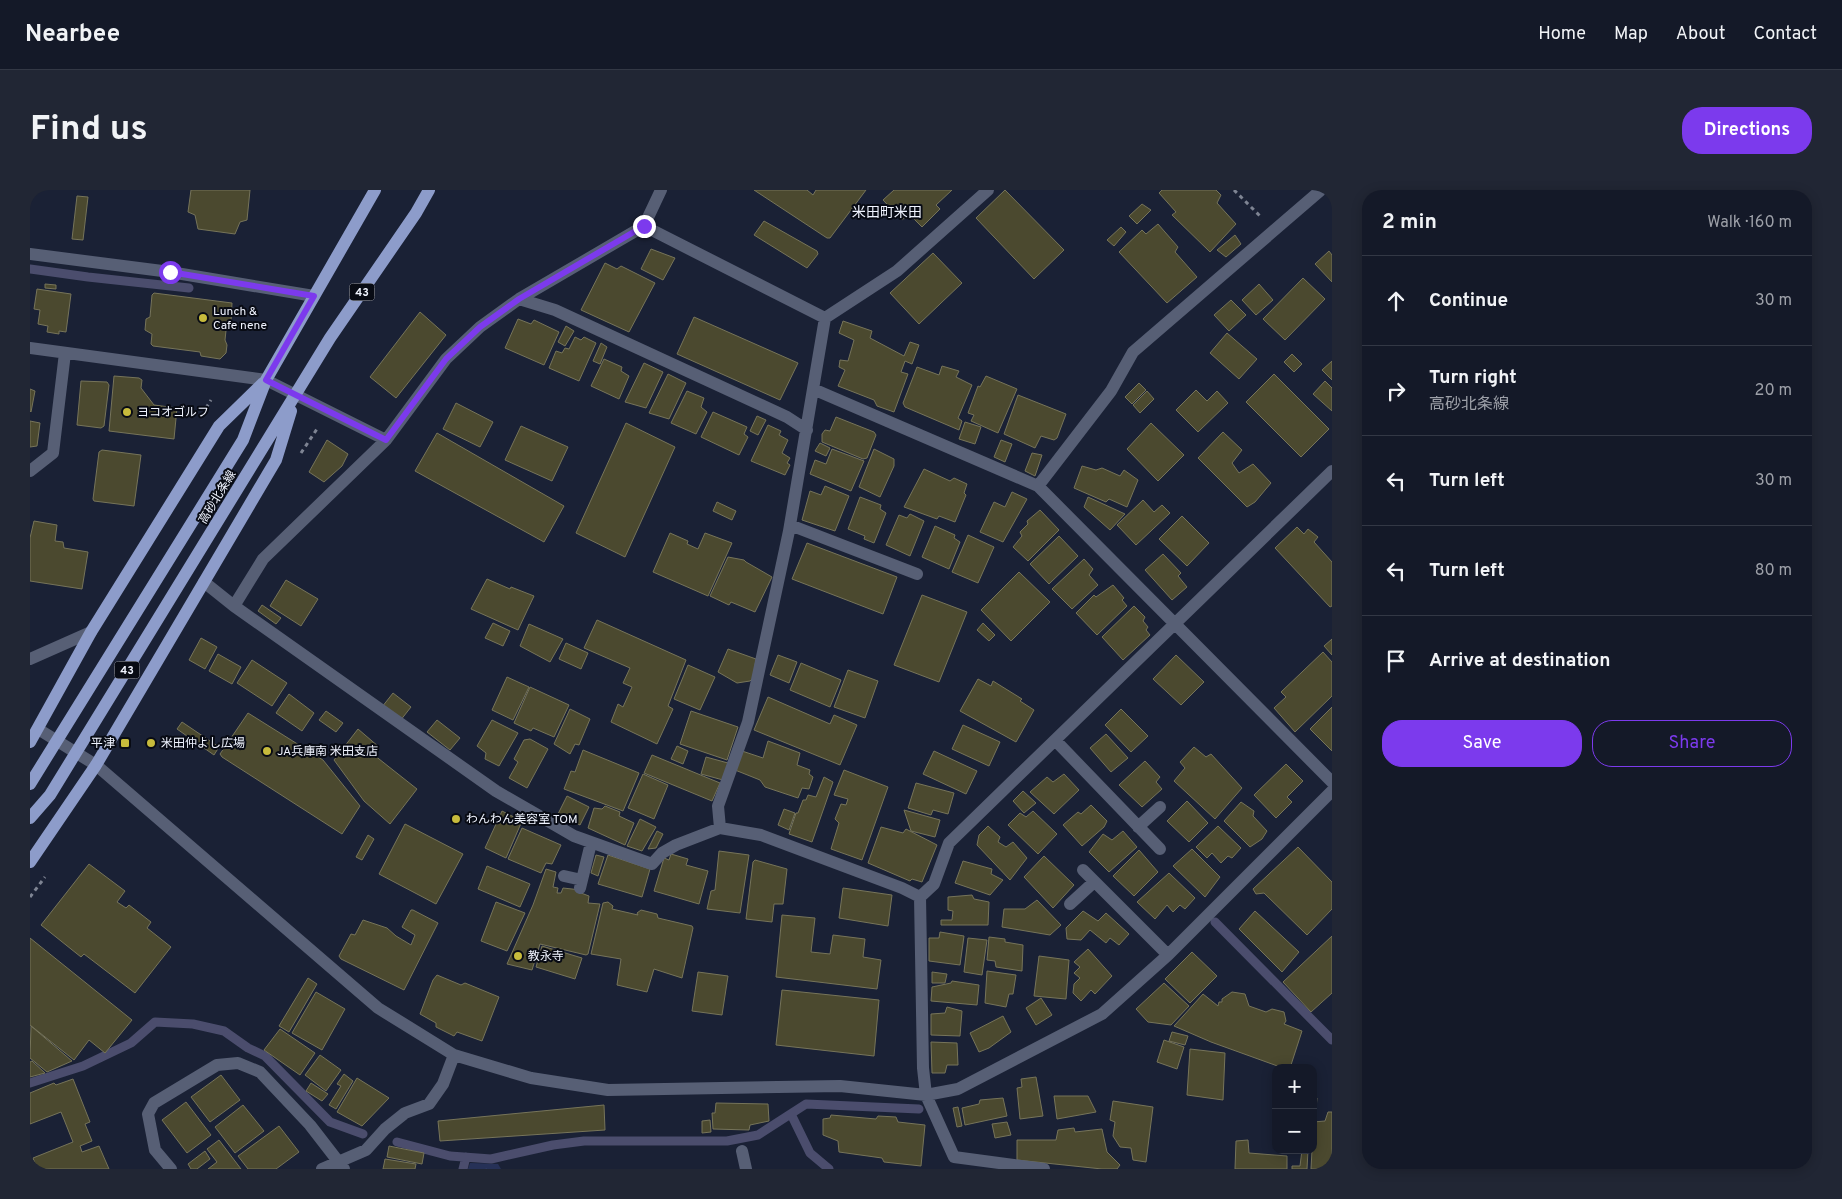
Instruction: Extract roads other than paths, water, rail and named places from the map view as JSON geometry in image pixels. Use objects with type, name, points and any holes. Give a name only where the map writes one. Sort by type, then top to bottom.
[{"type":"main road","name":"高砂北条線","points":[[30,784],[243,440],[266,380],[375,190]]},
{"type":"main road","name":"高砂北条線","points":[[30,818],[50,795],[330,338],[416,213],[429,190]]},
{"type":"main road","points":[[30,742],[91,632],[220,426],[266,380]]},
{"type":"main road","points":[[30,862],[96,764],[276,460],[296,395]]},
{"type":"street","points":[[234,606],[263,559],[386,440],[446,359],[480,327],[519,299],[644,226],[661,190]]},
{"type":"street","points":[[720,828],[718,806],[748,722],[790,525],[825,318],[897,271],[988,190]]},
{"type":"street","points":[[1038,486],[1111,391],[1133,352],[1322,190]]},
{"type":"street","points":[[644,226],[825,318]]},
{"type":"street","points":[[30,254],[170,272],[314,296]]},
{"type":"street","points":[[519,299],[555,310],[786,417],[806,430]]},
{"type":"street","points":[[30,348],[266,380],[386,440]]},
{"type":"street","points":[[30,471],[53,453],[65,353]]},
{"type":"street","points":[[813,390],[1038,486],[1332,782]]},
{"type":"street","points":[[954,1157],[926,1095],[923,1068],[920,897],[934,884],[949,843],[1332,471]]},
{"type":"street","points":[[790,525],[917,574]]},
{"type":"street","points":[[204,582],[234,606],[496,791],[574,836],[652,864],[662,853],[676,845],[720,828],[761,836],[902,888],[920,897]]},
{"type":"street","points":[[30,659],[91,632]]},
{"type":"street","points":[[38,728],[96,764],[378,1008],[454,1055],[531,1078],[608,1090],[840,1086],[926,1095],[958,1089],[1102,1014],[1168,955],[1332,791]]},
{"type":"street","points":[[1055,740],[1160,849]]},
{"type":"street","points":[[1138,827],[1160,806]]},
{"type":"street","points":[[564,876],[581,884],[591,843]]},
{"type":"street","points":[[1083,870],[1168,955]]},
{"type":"street","points":[[1070,904],[1094,882]]},
{"type":"street","points":[[322,1169],[341,1165],[366,1150],[385,1129],[405,1113],[429,1104],[443,1084],[454,1055]]},
{"type":"street","points":[[171,1169],[155,1150],[148,1114],[154,1103],[217,1065],[238,1063],[260,1072],[310,1125],[341,1165]]},
{"type":"street","points":[[742,1151],[746,1169]]},
{"type":"street","points":[[947,1169],[954,1157]]},
{"type":"street","points":[[954,1157],[1044,1169]]},
{"type":"waterway","points":[[30,269],[189,288]]},
{"type":"waterway","points":[[1215,922],[1332,1040]]},
{"type":"waterway","points":[[30,1083],[83,1066],[131,1043],[155,1022],[193,1024],[224,1031],[248,1048],[265,1056],[330,1122],[363,1134]]},
{"type":"waterway","points":[[397,1142],[450,1156],[491,1159],[553,1145],[584,1141],[727,1141],[758,1135],[806,1104],[919,1109]]},
{"type":"waterway","points":[[791,1114],[810,1153],[829,1169]]},
{"type":"waterway","points":[[463,1169],[466,1157]]},
{"type":"place","name":"Lunch & Cafe nene","points":[[203,318]]},
{"type":"place","name":"ヨコオゴルフ","points":[[127,412]]},
{"type":"place","name":"平津","points":[[125,743]]},
{"type":"place","name":"米田仲よし広場","points":[[151,743]]},
{"type":"place","name":"JA兵庫南 米田支店","points":[[267,751]]},
{"type":"place","name":"わんわん美容室 TOM","points":[[456,819]]},
{"type":"place","name":"教永寺","points":[[518,956]]},
{"type":"district","name":"米田町米田","points":[[887,212]]}]
